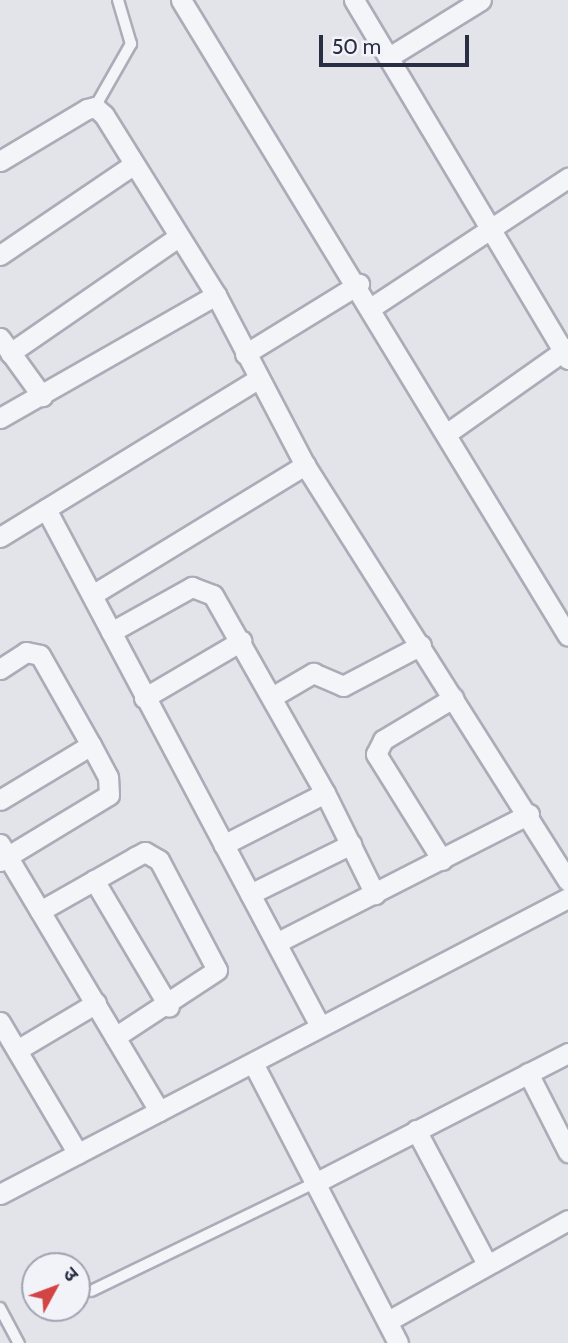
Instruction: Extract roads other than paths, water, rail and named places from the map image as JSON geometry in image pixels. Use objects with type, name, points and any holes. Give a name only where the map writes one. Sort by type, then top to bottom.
[{"type":"street","points":[[181,0],[359,284],[568,636]]},
{"type":"street","points":[[354,0],[567,353],[446,434]]},
{"type":"street","points":[[389,57],[481,0]]},
{"type":"street","points":[[0,161],[96,107],[216,295],[256,380],[305,465],[529,814],[568,881]]},
{"type":"street","points":[[0,255],[133,165]]},
{"type":"street","points":[[372,307],[489,226],[568,178]]},
{"type":"street","points":[[42,396],[5,345],[178,237]]},
{"type":"street","points":[[244,354],[359,284]]},
{"type":"street","points":[[0,418],[216,295]]},
{"type":"street","points":[[0,537],[256,380]]},
{"type":"street","points":[[92,595],[305,465]]},
{"type":"street","points":[[46,509],[320,1026]]},
{"type":"street","points":[[111,632],[192,587],[213,595],[325,793],[375,894]]},
{"type":"street","points":[[144,698],[241,641]]},
{"type":"street","points":[[272,697],[313,674],[343,686],[421,645]]},
{"type":"street","points":[[0,669],[26,652],[40,656],[108,777],[109,795],[2,854],[40,911],[159,1111]]},
{"type":"street","points":[[442,860],[376,754],[383,740],[453,698]]},
{"type":"street","points":[[0,800],[91,745]]},
{"type":"street","points":[[223,845],[325,793]]},
{"type":"street","points":[[276,943],[529,814]]},
{"type":"street","points":[[250,894],[351,844]]},
{"type":"street","points":[[40,911],[145,852],[159,860],[217,970],[169,1007],[115,1037]]},
{"type":"street","points":[[94,880],[169,1007]]},
{"type":"street","points":[[0,1194],[568,898]]},
{"type":"street","points":[[17,1050],[96,1003]]},
{"type":"street","points":[[0,1023],[78,1154]]},
{"type":"street","points":[[317,1182],[568,1053]]},
{"type":"street","points":[[253,1063],[317,1182],[398,1343]]},
{"type":"street","points":[[528,1073],[568,1152]]},
{"type":"street","points":[[415,1130],[487,1264]]},
{"type":"street","points":[[388,1321],[568,1220]]},
{"type":"lane","points":[[96,107],[131,44],[118,0]]},
{"type":"lane","points":[[91,1291],[317,1182]]},
{"type":"lane","points":[[0,1308],[19,1343]]}]
